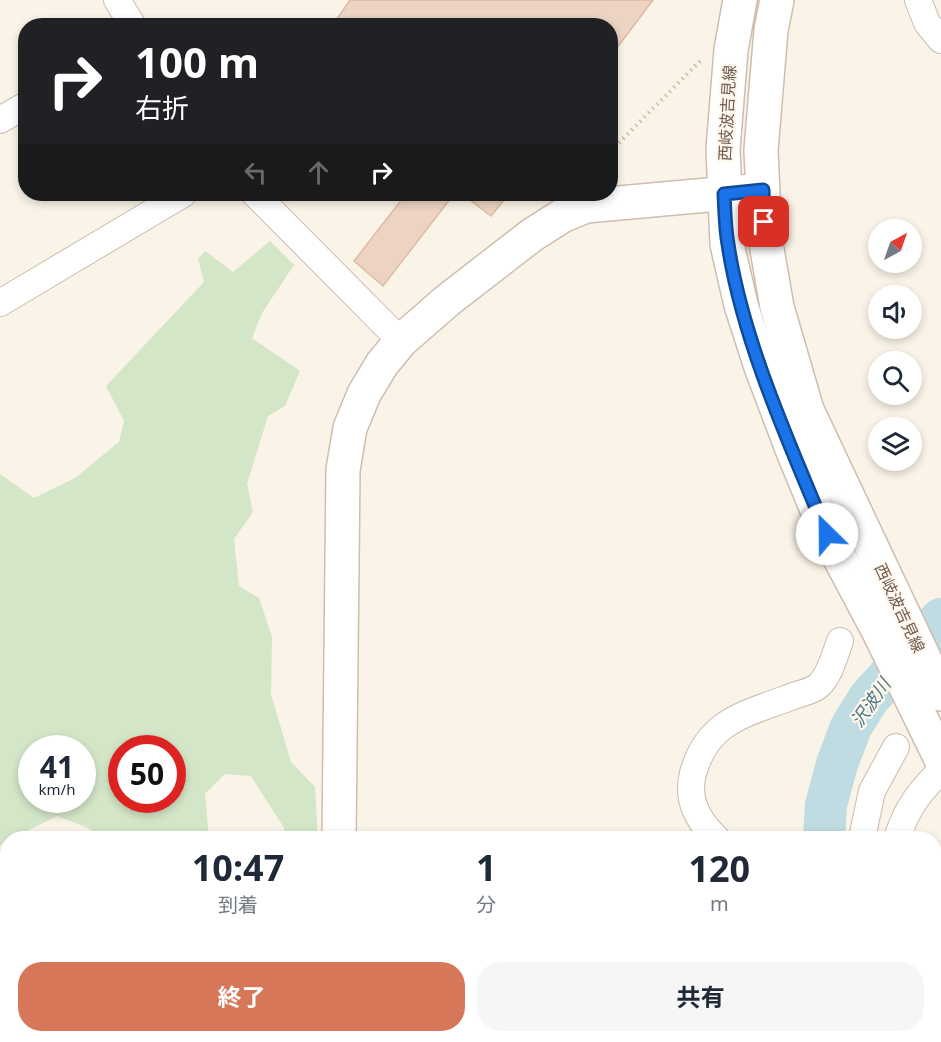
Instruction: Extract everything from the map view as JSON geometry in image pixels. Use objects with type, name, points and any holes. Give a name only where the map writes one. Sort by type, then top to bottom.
[{"type":"main road","name":"西岐波吉見線","points":[[740,0],[731,50],[723,149],[727,244],[741,305],[761,367],[827,534],[879,632],[928,690]]},
{"type":"main road","name":"西岐波吉見線","points":[[777,0],[771,30],[761,150],[765,238],[777,307],[807,410],[900,608],[928,690],[941,759]]},
{"type":"main road","points":[[339,831],[343,470],[350,428],[364,394],[382,364],[401,341],[448,300],[532,235],[562,216],[586,206],[763,190]]},
{"type":"street","points":[[117,0],[128,18]]},
{"type":"street","points":[[918,0],[927,23],[941,40]]},
{"type":"street","points":[[0,120],[18,110]]},
{"type":"street","points":[[0,303],[171,201]]},
{"type":"street","points":[[262,201],[401,341]]},
{"type":"street","points":[[709,831],[702,824],[691,804],[691,780],[697,758],[711,736],[726,724],[745,714],[819,685],[827,673],[840,640]]},
{"type":"street","points":[[863,831],[872,791],[896,747]]},
{"type":"street","points":[[899,831],[904,816],[917,795],[941,770]]},
{"type":"path","points":[[618,144],[702,60]]},
{"type":"green space","points":[[270,241],[294,265],[262,313],[252,338],[300,371],[285,406],[268,416],[247,484],[253,512],[234,539],[239,586],[259,598],[272,637],[271,694],[291,762],[315,787],[318,831],[285,831],[251,776],[225,774],[205,794],[208,831],[92,831],[57,816],[27,831],[0,831],[0,474],[34,498],[75,478],[119,442],[124,421],[106,386],[204,282],[198,259],[205,251],[233,272]]},
{"type":"building","points":[[350,0],[653,0],[618,46],[618,18],[338,18]]},
{"type":"building","points":[[401,201],[449,201],[383,286],[354,261]]},
{"type":"building","points":[[471,201],[503,201],[491,216]]},
{"type":"waterway","name":"沢波川","points":[[824,831],[826,805],[837,764],[851,727],[869,698],[941,619]]},
{"type":"route","points":[[764,222],[763,190],[724,194],[727,244],[741,305],[761,367],[827,534]]}]
